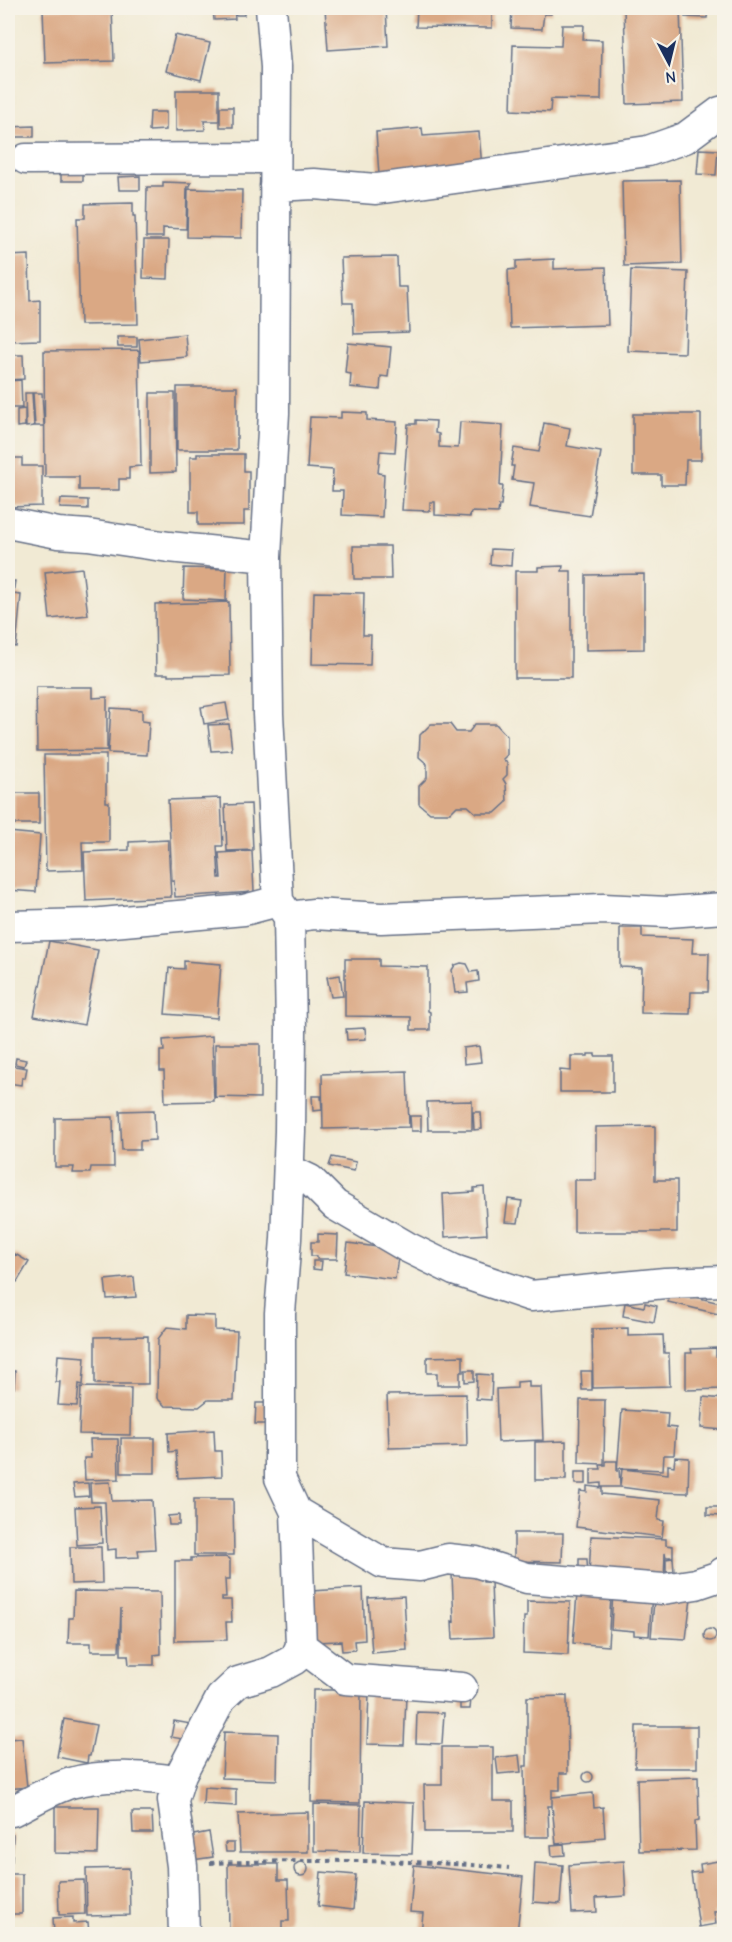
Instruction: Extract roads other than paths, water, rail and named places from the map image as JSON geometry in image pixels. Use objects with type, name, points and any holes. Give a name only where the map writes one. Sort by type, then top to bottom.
[{"type":"street","points":[[184,1935],[182,1866],[173,1800],[179,1781],[220,1698],[238,1682],[271,1672],[295,1659],[302,1646],[296,1512],[280,1478],[279,1313],[286,1239],[289,1170],[291,1030],[284,909],[268,714],[266,556],[274,412],[276,67],[271,8]]},
{"type":"street","points":[[26,159],[275,172],[314,184],[376,189],[648,152],[685,138],[724,111]]},
{"type":"street","points":[[8,523],[58,534],[88,535],[170,547],[266,556]]},
{"type":"street","points":[[10,931],[244,910],[284,909],[314,914],[381,918],[603,909],[668,912],[724,908]]},
{"type":"street","points":[[289,1170],[310,1180],[335,1205],[408,1248],[454,1270],[531,1296],[665,1283],[724,1281]]},
{"type":"street","points":[[296,1512],[382,1563],[420,1566],[448,1559],[476,1562],[526,1578],[663,1589],[696,1584],[724,1572]]},
{"type":"street","points":[[302,1646],[345,1679],[462,1688]]},
{"type":"street","points":[[12,1811],[70,1783],[95,1778],[179,1781]]}]
